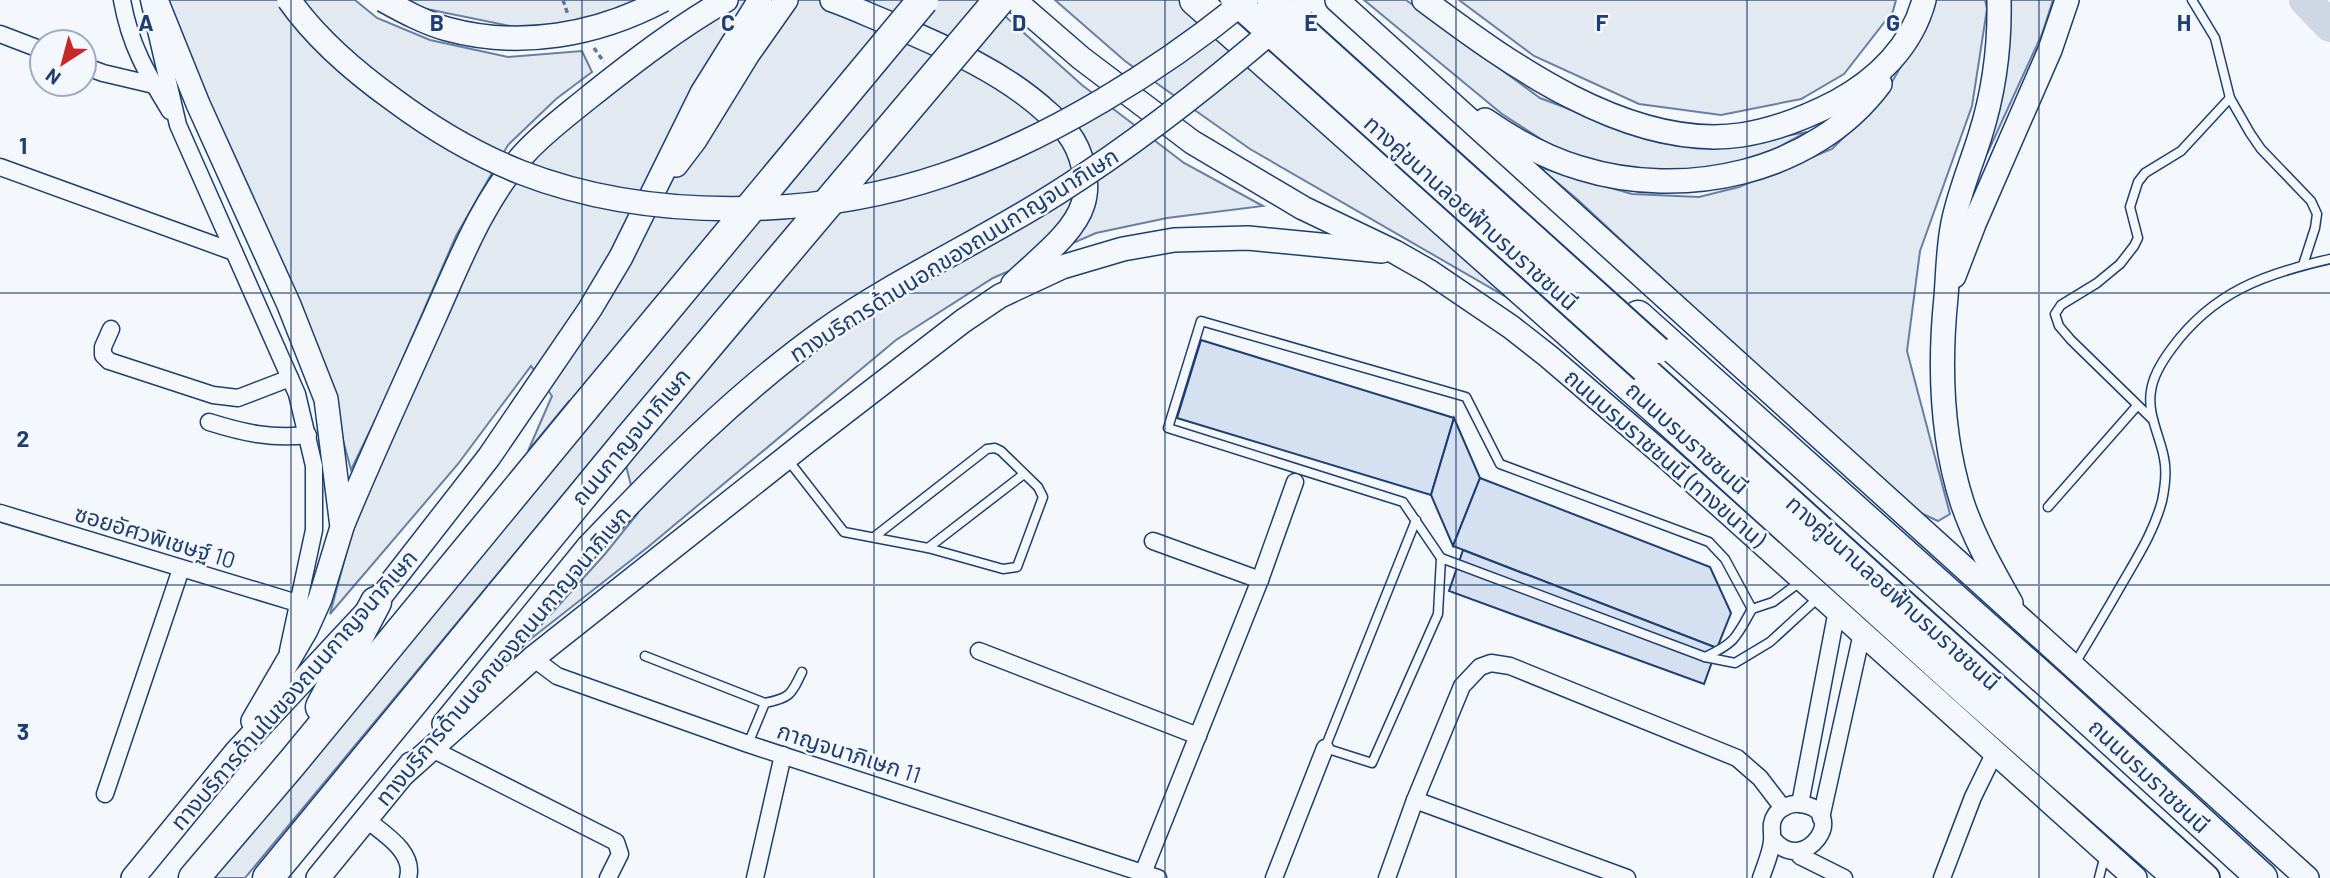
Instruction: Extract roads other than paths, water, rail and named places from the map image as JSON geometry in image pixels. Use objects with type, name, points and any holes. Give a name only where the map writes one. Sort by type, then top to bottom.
[{"type":"highway","points":[[194,878],[923,0]]},
{"type":"highway","name":"ถนนกาญจนาภิเษก","points":[[268,878],[629,439],[999,0]]},
{"type":"highway","name":"ถนนบรมราชชนนี","points":[[1195,0],[2179,878]]},
{"type":"highway","name":"ถนนบรมราชชนนี","points":[[1302,1],[2262,878]]},
{"type":"highway","points":[[292,763],[376,602]]},
{"type":"main road","points":[[156,0],[198,104],[289,305],[326,398],[342,527]]},
{"type":"main road","points":[[289,0],[324,42],[370,83],[424,122],[466,147],[521,172],[616,198],[723,209],[778,207],[866,196],[943,175],[990,158],[1118,90],[1184,47],[1246,0]]},
{"type":"main road","points":[[383,0],[446,29],[508,39],[550,37],[590,29],[626,17],[663,0]]},
{"type":"main road","points":[[237,751],[306,630],[320,599],[342,527],[368,463],[449,284],[499,186],[524,154],[547,131],[644,54],[693,19],[726,0]]},
{"type":"main road","name":"ทางบริการด้านในของถนนกาญจนาภิเษก","points":[[133,878],[237,751],[376,602],[489,457],[590,309],[621,257],[702,93],[760,0]]},
{"type":"main road","points":[[658,182],[680,161],[695,140],[748,54],[786,0]]},
{"type":"main road","points":[[832,0],[978,63],[1039,105],[1068,132],[1080,155],[1085,183],[1084,201],[1078,216],[1067,231],[1000,296]]},
{"type":"main road","name":"ถนนบรมราชชนนี (ทางขนาน)","points":[[1014,0],[1081,58],[1192,142],[1303,208],[1395,252],[1469,298],[1548,356],[1829,603],[2134,878]]},
{"type":"main road","name":"ทางคู่ขนานลอยฟ้าบรมราชชนนี","points":[[1234,0],[2206,878]]},
{"type":"main road","name":"ทางคู่ขนานลอยฟ้าบรมราชชนนี","points":[[1270,0],[2242,878]]},
{"type":"main road","points":[[1337,0],[2307,878]]},
{"type":"main road","points":[[1424,0],[1471,36],[1539,80],[1591,106],[1638,124],[1712,137],[1781,127],[1813,114],[1868,81],[1888,64],[1908,39]]},
{"type":"main road","points":[[1429,84],[1527,146],[1578,168],[1641,181],[1701,180],[1768,164],[1825,136],[1877,88],[1908,39],[1924,0]]},
{"type":"main road","points":[[1999,0],[2000,29],[1990,98],[1953,222],[1941,336],[1942,390],[1949,447],[1962,503],[1987,561],[2019,619]]},
{"type":"main road","points":[[1946,295],[2050,50],[2067,0]]},
{"type":"main road","name":"ทางบริการด้านนอกของถนนกาญจนาภิเษก","points":[[318,878],[588,547],[718,415],[827,329],[1111,159],[1191,100],[1302,1]]},
{"type":"main road","points":[[402,775],[533,658],[786,458],[963,321],[1000,296],[1062,267],[1123,250],[1174,240],[1248,238],[1395,252]]},
{"type":"street","points":[[122,0],[127,30],[145,71],[178,125],[297,394],[308,435],[314,466],[314,530],[285,664]]},
{"type":"street","points":[[149,0],[178,125]]},
{"type":"street","points":[[0,34],[28,45]]},
{"type":"street","points":[[98,71],[154,85]]},
{"type":"street","points":[[0,167],[234,252]]},
{"type":"street","points":[[111,329],[103,347],[103,355],[109,361],[213,395],[238,398],[290,378]]},
{"type":"street","points":[[209,422],[242,433],[282,438],[308,435]]},
{"type":"street","points":[[1150,875],[1198,736],[1260,580],[1295,482]]},
{"type":"street","name":"ซอยอัศวพิเชษฐ์ 10","points":[[0,513],[297,603]]},
{"type":"street","points":[[1153,541],[1260,580]]},
{"type":"street","points":[[105,793],[181,569]]},
{"type":"street","points":[[1800,804],[1829,603]]},
{"type":"street","points":[[1800,856],[1809,854],[1821,842],[1821,818],[1862,633]]},
{"type":"street","points":[[979,651],[1198,736]]},
{"type":"street","name":"กาญจนาภิเษก 11","points":[[533,658],[557,676],[748,744],[1150,875]]},
{"type":"street","points":[[1387,878],[1415,800],[1462,685],[1480,667],[1492,663],[1510,666],[1737,758],[1760,778],[1783,808]]},
{"type":"street","points":[[1274,878],[1325,748]]},
{"type":"street","points":[[432,749],[616,842],[620,854],[608,878]]},
{"type":"street","points":[[1942,878],[1973,797],[1995,752]]},
{"type":"street","points":[[755,878],[783,755]]},
{"type":"street","points":[[1415,800],[1627,878]]},
{"type":"street","points":[[1761,878],[1773,839],[1772,822],[1783,808],[1800,804],[1808,806],[1821,818]]},
{"type":"street","points":[[367,820],[403,852],[410,872],[408,878]]},
{"type":"street","points":[[1773,839],[1784,853],[1800,856],[1844,878]]},
{"type":"lane","points":[[2192,0],[2215,38],[2230,98],[2262,149],[2311,201],[2317,214],[2303,265]]},
{"type":"lane","points":[[2153,421],[2071,340],[2059,326],[2055,314],[2061,305],[2097,283],[2120,264],[2138,237],[2130,207],[2138,182],[2146,173],[2181,151],[2230,98]]},
{"type":"lane","points":[[2073,668],[2154,528],[2166,473],[2164,456],[2153,421],[2150,391],[2157,373],[2183,333],[2208,309],[2238,288],[2275,272],[2330,259]]},
{"type":"lane","points":[[1752,609],[1725,559],[1709,542],[1500,464],[1466,397],[1200,321],[1168,428],[1403,502],[1441,558],[1705,657],[1735,663],[1829,603]]},
{"type":"lane","points":[[2048,507],[2136,407]]},
{"type":"lane","points":[[786,458],[841,530],[848,533],[928,548],[1003,569],[1017,567],[1043,497],[1041,491],[1001,451],[995,448],[987,449],[874,537]]},
{"type":"lane","points":[[928,548],[1024,474]]},
{"type":"lane","points":[[1416,520],[1325,748],[1372,763],[1438,614],[1441,558]]},
{"type":"lane","points":[[1705,657],[1736,639],[1752,609],[1773,602],[1803,580]]},
{"type":"lane","points":[[645,656],[765,703],[787,698],[802,672]]},
{"type":"lane","points":[[748,744],[765,703]]},
{"type":"lane","points":[[2099,878],[2106,852]]},
{"type":"waterway","points":[[2305,0],[2330,26]]}]
